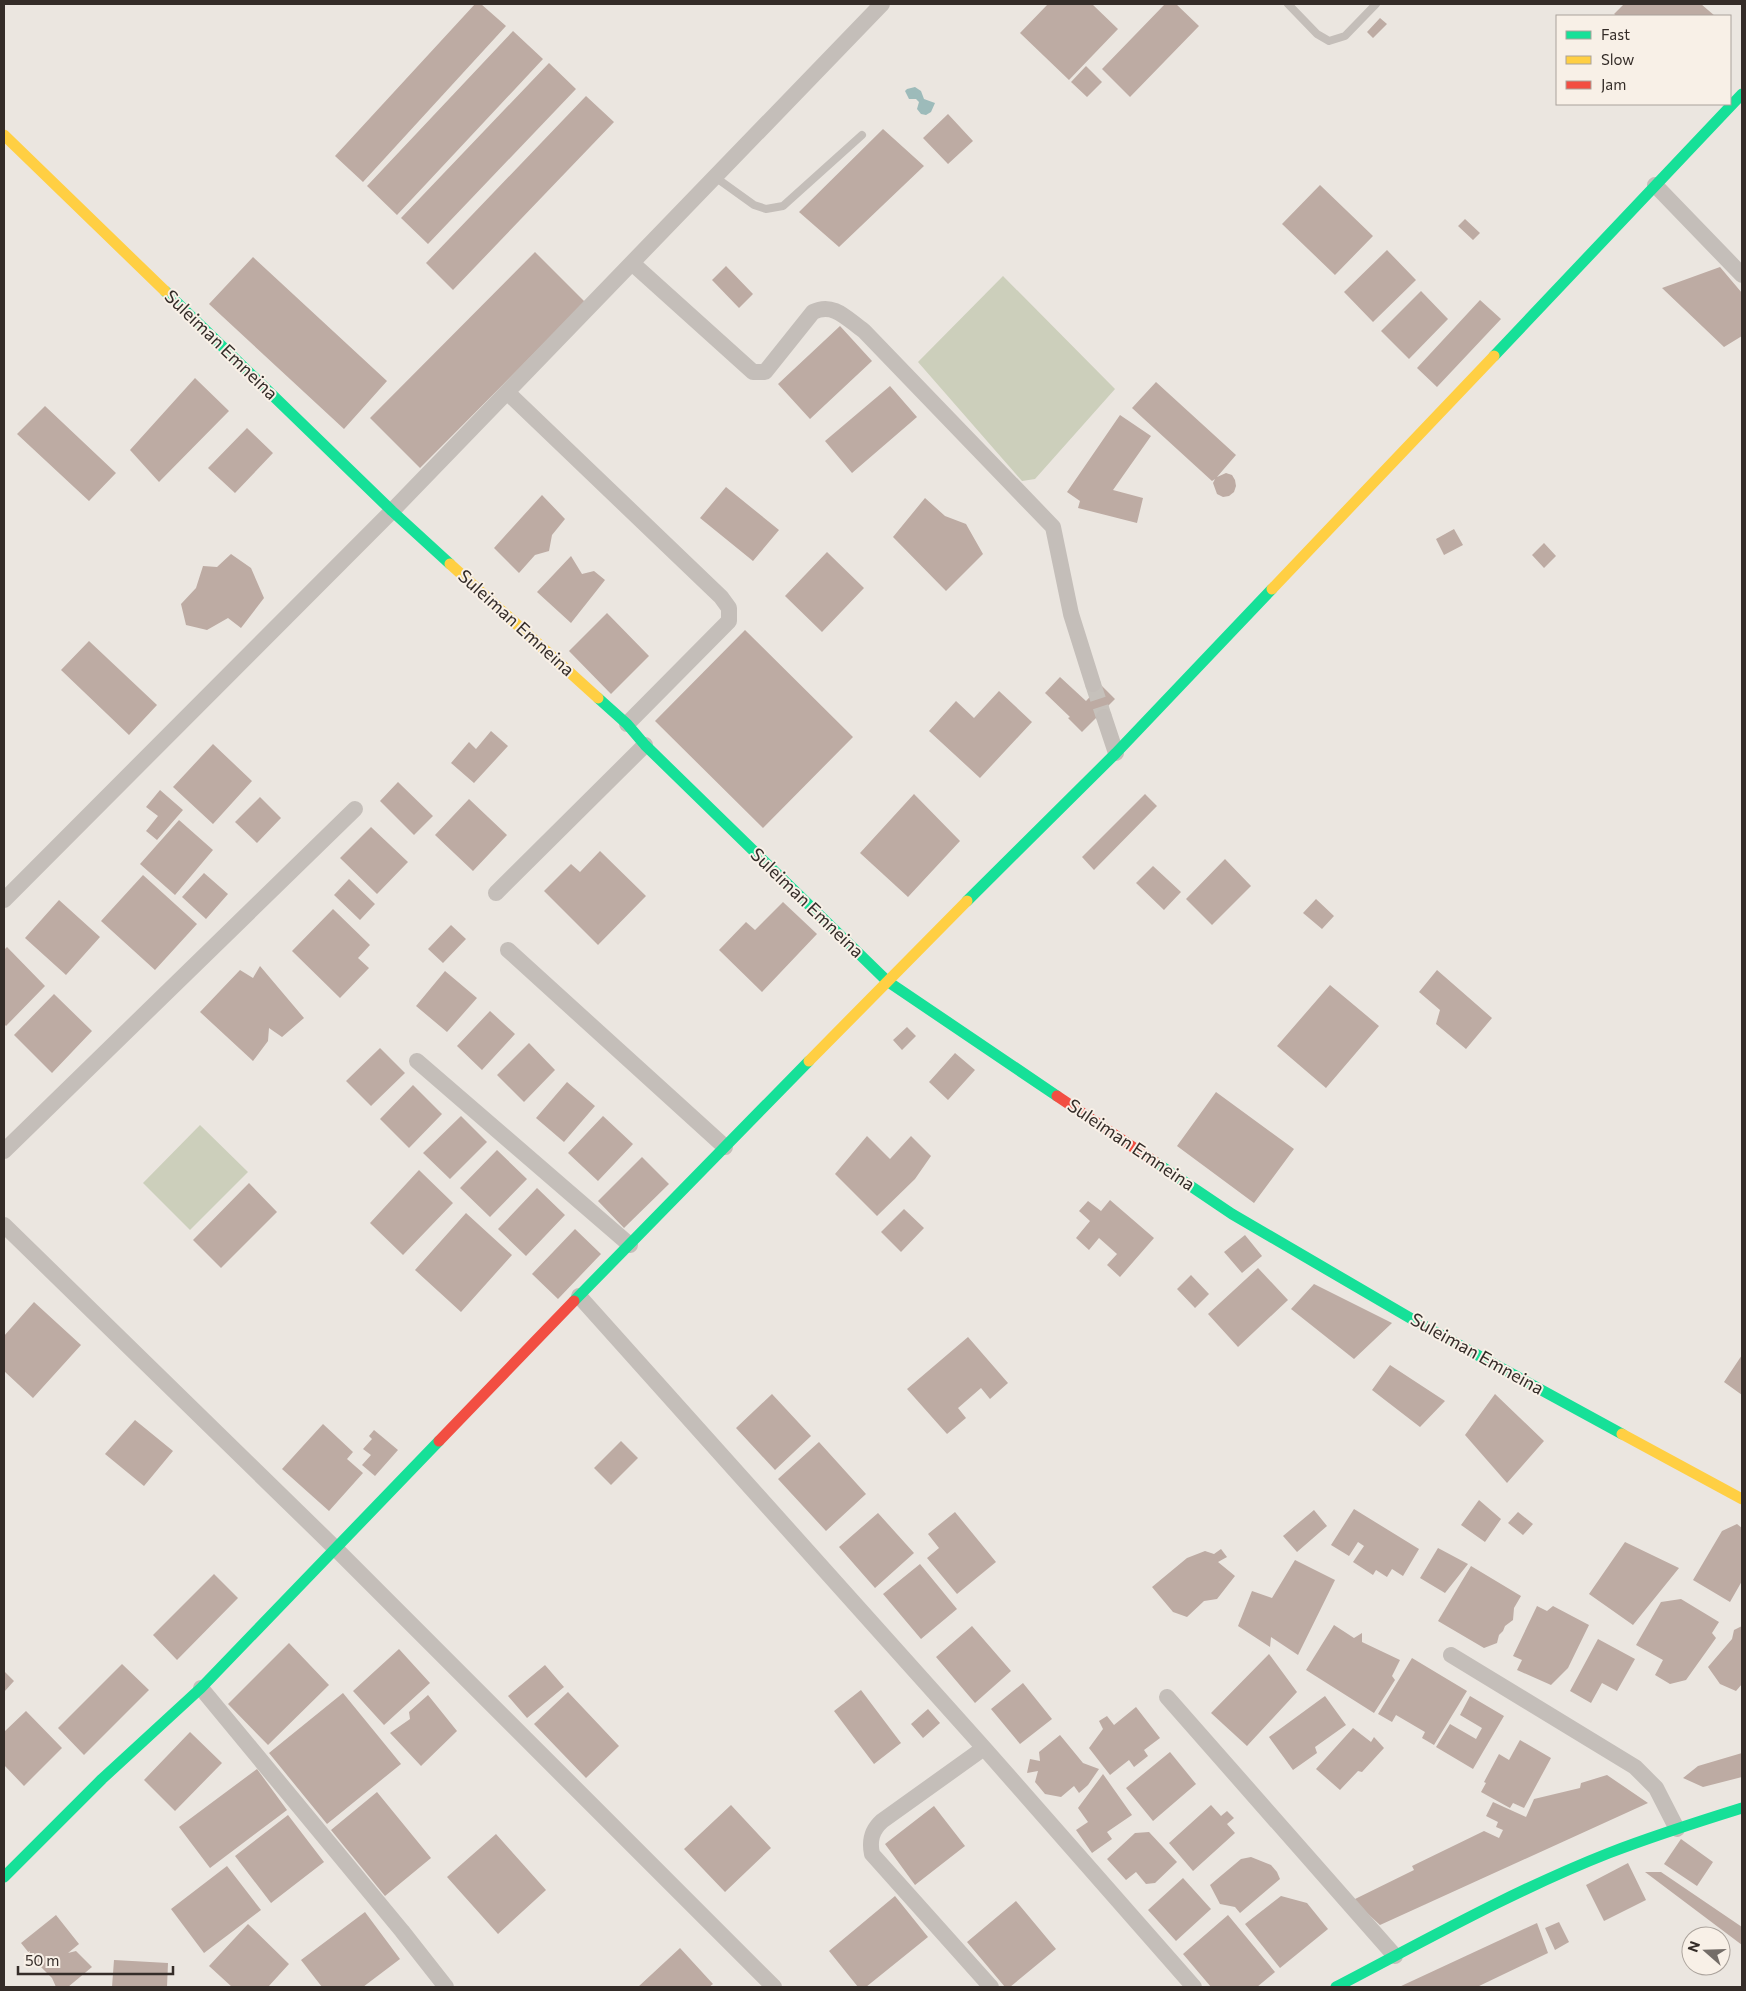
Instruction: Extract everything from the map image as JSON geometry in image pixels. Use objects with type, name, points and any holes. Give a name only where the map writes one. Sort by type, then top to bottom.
[{"type":"street","points":[[4,900],[392,511],[882,4]]},
{"type":"street","points":[[4,1877],[102,1779],[201,1688],[579,1296],[887,981],[1116,753],[1742,94]]},
{"type":"street","name":"Suleiman Emneina","points":[[4,135],[392,511],[627,724],[645,745],[887,981],[1240,1219],[1417,1322],[1742,1499]]},
{"type":"street","points":[[1655,185],[1742,275]]},
{"type":"street","points":[[632,263],[753,372],[765,372],[813,312],[820,309],[836,310],[864,331],[1053,527],[1071,614],[1093,684]]},
{"type":"street","points":[[508,392],[721,597],[729,608],[729,621],[627,724]]},
{"type":"street","points":[[1104,717],[1116,753]]},
{"type":"street","points":[[496,893],[645,745]]},
{"type":"street","points":[[4,1151],[355,809]]},
{"type":"street","points":[[508,950],[725,1147]]},
{"type":"street","points":[[417,1061],[630,1244]]},
{"type":"street","points":[[4,1224],[335,1548],[774,1987]]},
{"type":"street","points":[[579,1296],[984,1748],[1194,1987]]},
{"type":"street","points":[[1451,1655],[1635,1767],[1656,1788],[1677,1829]]},
{"type":"street","points":[[201,1688],[446,1987]]},
{"type":"street","points":[[1167,1697],[1395,1956]]},
{"type":"street","points":[[984,1748],[882,1821],[875,1828],[870,1846],[872,1854],[991,1987]]},
{"type":"street","points":[[1336,1987],[1522,1892],[1578,1867],[1648,1838],[1742,1808]]},
{"type":"lane","points":[[1288,4],[1317,34],[1329,41],[1345,36],[1376,4]]},
{"type":"lane","points":[[715,177],[754,205],[766,209],[783,206],[862,135]]},
{"type":"green space","points":[[1003,276],[1115,389],[1035,479],[1022,481],[918,362]]},
{"type":"green space","points":[[200,1125],[248,1172],[190,1230],[143,1183]]},
{"type":"water","points":[[915,87],[921,91],[924,99],[935,103],[931,112],[926,115],[921,114],[917,109],[919,102],[916,99],[909,99],[905,91]]},
{"type":"building","points":[[475,4],[481,4],[506,26],[363,182],[335,156]]},
{"type":"building","points":[[1048,4],[1092,4],[1118,29],[1069,80],[1020,33]]},
{"type":"building","points":[[1165,4],[1176,4],[1199,26],[1130,97],[1102,69]]},
{"type":"building","points":[[1624,4],[1701,4],[1714,15],[1616,15],[1614,14]]},
{"type":"building","points":[[1380,18],[1387,24],[1373,38],[1367,32]]},
{"type":"building","points":[[513,31],[543,59],[397,215],[367,186]]},
{"type":"building","points":[[549,63],[576,89],[428,244],[401,218]]},
{"type":"building","points":[[1086,66],[1102,82],[1087,97],[1071,82]]},
{"type":"building","points":[[586,96],[614,122],[453,290],[426,263]]},
{"type":"building","points":[[948,114],[973,141],[948,164],[923,138]]},
{"type":"building","points":[[883,129],[924,166],[839,247],[799,212]]},
{"type":"building","points":[[1320,185],[1373,236],[1335,275],[1282,224]]},
{"type":"building","points":[[1465,219],[1480,233],[1473,240],[1458,226]]},
{"type":"building","points":[[1387,250],[1416,280],[1373,322],[1344,292]]},
{"type":"building","points":[[535,252],[585,302],[420,468],[370,418]]},
{"type":"building","points":[[253,257],[387,381],[344,429],[209,304]]},
{"type":"building","points":[[726,266],[753,294],[739,308],[712,280]]},
{"type":"building","points":[[1720,267],[1742,293],[1742,336],[1724,347],[1662,288]]},
{"type":"building","points":[[1421,291],[1448,319],[1409,359],[1381,331]]},
{"type":"building","points":[[1480,300],[1501,319],[1437,387],[1417,368]]},
{"type":"building","points":[[840,326],[872,361],[810,419],[778,384]]},
{"type":"building","points":[[195,378],[229,411],[159,482],[130,450]]},
{"type":"building","points":[[1156,382],[1236,455],[1217,477],[1226,473],[1232,475],[1236,486],[1234,492],[1229,496],[1223,497],[1217,494],[1213,483],[1215,479],[1212,481],[1132,408]]},
{"type":"building","points":[[890,386],[917,417],[852,473],[825,441]]},
{"type":"building","points":[[45,406],[116,473],[89,501],[17,434]]},
{"type":"building","points":[[1120,415],[1151,436],[1113,490],[1143,498],[1137,523],[1078,508],[1080,501],[1067,492]]},
{"type":"building","points":[[247,428],[273,453],[235,493],[208,468]]},
{"type":"building","points":[[726,487],[779,530],[753,561],[700,518]]},
{"type":"building","points":[[542,495],[565,519],[552,535],[549,551],[535,555],[519,573],[494,548]]},
{"type":"building","points":[[925,498],[945,516],[966,524],[983,554],[946,591],[893,537]]},
{"type":"building","points":[[1454,529],[1463,545],[1444,555],[1436,539]]},
{"type":"building","points":[[1544,543],[1556,556],[1544,568],[1532,555]]},
{"type":"building","points":[[827,552],[864,588],[822,632],[785,596]]},
{"type":"building","points":[[231,554],[251,568],[264,598],[241,628],[228,618],[207,630],[186,625],[181,604],[196,588],[203,566],[217,567]]},
{"type":"building","points":[[571,556],[582,574],[594,571],[605,580],[571,623],[537,592]]},
{"type":"building","points":[[607,613],[649,656],[611,694],[569,651]]},
{"type":"building","points":[[745,630],[853,737],[763,828],[655,721]]},
{"type":"building","points":[[89,641],[157,705],[129,735],[61,670]]},
{"type":"building","points":[[1060,677],[1086,701],[1101,685],[1115,699],[1082,732],[1068,718],[1070,717],[1045,693]]},
{"type":"building","points":[[999,691],[1032,722],[980,778],[929,731],[956,701],[974,718]]},
{"type":"building","points":[[491,731],[508,746],[474,783],[451,763],[469,742],[476,749]]},
{"type":"building","points":[[213,744],[252,781],[213,824],[173,787]]},
{"type":"building","points":[[398,782],[433,816],[414,835],[380,801]]},
{"type":"building","points":[[160,790],[183,810],[157,840],[146,831],[158,816],[146,807]]},
{"type":"building","points":[[914,794],[960,841],[908,897],[860,853]]},
{"type":"building","points":[[1145,794],[1157,806],[1094,870],[1082,857]]},
{"type":"building","points":[[260,797],[281,818],[257,843],[235,822]]},
{"type":"building","points":[[469,799],[507,835],[473,871],[435,835]]},
{"type":"building","points":[[179,820],[213,850],[175,895],[140,864]]},
{"type":"building","points":[[371,827],[408,862],[377,894],[340,858]]},
{"type":"building","points":[[600,851],[646,896],[598,945],[544,891],[571,864],[580,872]]},
{"type":"building","points":[[1225,859],[1251,886],[1212,925],[1186,899]]},
{"type":"building","points":[[1153,866],[1181,892],[1164,910],[1136,883]]},
{"type":"building","points":[[204,873],[228,894],[206,919],[182,897]]},
{"type":"building","points":[[143,875],[197,924],[155,970],[101,921]]},
{"type":"building","points":[[349,879],[375,904],[360,920],[334,895]]},
{"type":"building","points":[[1316,899],[1334,916],[1322,929],[1303,913]]},
{"type":"building","points":[[59,900],[100,937],[66,975],[25,938]]},
{"type":"building","points":[[783,902],[817,934],[762,992],[719,950],[746,922],[755,930]]},
{"type":"building","points":[[333,909],[370,945],[358,958],[369,968],[340,998],[292,951]]},
{"type":"building","points":[[451,925],[466,939],[443,963],[428,949]]},
{"type":"building","points":[[7,947],[45,986],[6,1026],[4,1024],[4,950]]},
{"type":"building","points":[[260,966],[304,1018],[282,1037],[269,1028],[268,1041],[253,1061],[200,1012],[240,970],[253,978]]},
{"type":"building","points":[[1437,970],[1492,1018],[1466,1049],[1436,1024],[1440,1010],[1419,992]]},
{"type":"building","points":[[445,971],[477,998],[447,1032],[416,1006]]},
{"type":"building","points":[[1330,985],[1379,1026],[1326,1088],[1277,1046]]},
{"type":"building","points":[[54,994],[92,1031],[52,1073],[14,1035]]},
{"type":"building","points":[[490,1011],[515,1034],[482,1070],[457,1046]]},
{"type":"building","points":[[907,1027],[916,1036],[902,1050],[893,1040]]},
{"type":"building","points":[[529,1043],[555,1070],[524,1102],[497,1075]]},
{"type":"building","points":[[380,1048],[405,1073],[371,1106],[346,1081]]},
{"type":"building","points":[[955,1053],[975,1070],[948,1100],[929,1082]]},
{"type":"building","points":[[567,1082],[595,1106],[564,1142],[536,1118]]},
{"type":"building","points":[[413,1085],[442,1114],[409,1148],[380,1119]]},
{"type":"building","points":[[1216,1092],[1294,1149],[1254,1203],[1177,1146]]},
{"type":"building","points":[[461,1116],[487,1142],[450,1179],[423,1153]]},
{"type":"building","points":[[603,1116],[633,1144],[598,1181],[568,1153]]},
{"type":"building","points":[[867,1136],[890,1159],[911,1136],[931,1156],[915,1179],[877,1216],[835,1174]]},
{"type":"building","points":[[497,1150],[527,1179],[490,1217],[460,1188]]},
{"type":"building","points":[[642,1157],[669,1184],[624,1228],[598,1201]]},
{"type":"building","points":[[419,1170],[453,1203],[403,1255],[370,1223]]},
{"type":"building","points":[[249,1183],[277,1212],[221,1268],[193,1240]]},
{"type":"building","points":[[537,1188],[565,1215],[526,1256],[498,1229]]},
{"type":"building","points":[[1110,1200],[1154,1238],[1120,1277],[1107,1265],[1117,1254],[1099,1238],[1089,1250],[1076,1238],[1090,1221],[1079,1211],[1088,1201],[1101,1211]]},
{"type":"building","points":[[904,1209],[924,1228],[901,1252],[881,1232]]},
{"type":"building","points":[[466,1213],[512,1255],[461,1312],[415,1270]]},
{"type":"building","points":[[575,1229],[601,1254],[558,1299],[532,1274]]},
{"type":"building","points":[[1245,1235],[1262,1256],[1242,1273],[1224,1252]]},
{"type":"building","points":[[1258,1268],[1288,1300],[1238,1347],[1208,1314]]},
{"type":"building","points":[[1191,1275],[1209,1294],[1195,1308],[1177,1289]]},
{"type":"building","points":[[1314,1284],[1392,1323],[1354,1359],[1291,1309]]},
{"type":"building","points":[[34,1302],[81,1345],[33,1398],[4,1371],[4,1336]]},
{"type":"building","points":[[968,1337],[1008,1383],[990,1399],[981,1388],[958,1408],[966,1418],[947,1434],[907,1389]]},
{"type":"building","points":[[1742,1355],[1742,1395],[1724,1382]]},
{"type":"building","points":[[1390,1365],[1445,1401],[1420,1427],[1372,1390]]},
{"type":"building","points":[[772,1394],[811,1436],[775,1470],[736,1428]]},
{"type":"building","points":[[1495,1394],[1544,1441],[1507,1483],[1465,1435]]},
{"type":"building","points":[[135,1420],[173,1451],[144,1486],[105,1454]]},
{"type":"building","points":[[323,1424],[353,1452],[347,1459],[363,1473],[329,1511],[282,1469]]},
{"type":"building","points":[[374,1430],[398,1450],[375,1476],[362,1465],[371,1455],[363,1449],[372,1439],[369,1436]]},
{"type":"building","points":[[621,1441],[638,1458],[611,1485],[594,1468]]},
{"type":"building","points":[[819,1442],[866,1494],[826,1531],[778,1479]]},
{"type":"building","points":[[1479,1500],[1501,1519],[1485,1542],[1461,1525]]},
{"type":"building","points":[[1354,1509],[1419,1549],[1403,1576],[1392,1569],[1387,1577],[1376,1570],[1373,1575],[1353,1562],[1364,1546],[1358,1542],[1349,1556],[1331,1545]]},
{"type":"building","points":[[1314,1510],[1327,1526],[1297,1552],[1283,1536]]},
{"type":"building","points":[[955,1512],[996,1562],[957,1594],[927,1558],[939,1548],[928,1534]]},
{"type":"building","points":[[1518,1512],[1533,1524],[1523,1535],[1508,1523]]},
{"type":"building","points":[[878,1513],[914,1553],[875,1588],[839,1547]]},
{"type":"building","points":[[1737,1524],[1742,1528],[1742,1581],[1730,1602],[1693,1580],[1722,1531]]},
{"type":"building","points":[[1625,1542],[1679,1568],[1633,1625],[1589,1594]]},
{"type":"building","points":[[1438,1548],[1468,1564],[1445,1593],[1420,1578]]},
{"type":"building","points":[[1221,1549],[1227,1557],[1218,1562],[1235,1576],[1217,1599],[1204,1601],[1187,1617],[1173,1612],[1152,1587],[1187,1558],[1205,1551],[1214,1554]]},
{"type":"building","points":[[1295,1560],[1335,1580],[1298,1655],[1271,1637],[1270,1647],[1238,1626],[1252,1591],[1272,1598]]},
{"type":"building","points":[[920,1564],[957,1609],[921,1639],[883,1594]]},
{"type":"building","points":[[1471,1566],[1521,1596],[1514,1608],[1513,1620],[1505,1626],[1499,1635],[1497,1643],[1484,1648],[1438,1621]]},
{"type":"building","points":[[214,1574],[238,1598],[177,1660],[153,1635]]},
{"type":"building","points":[[1681,1599],[1719,1622],[1712,1633],[1716,1638],[1686,1680],[1670,1684],[1655,1675],[1663,1660],[1636,1645],[1661,1602]]},
{"type":"building","points":[[1537,1606],[1547,1611],[1553,1606],[1589,1625],[1568,1668],[1551,1685],[1517,1670],[1522,1660],[1513,1656]]},
{"type":"building","points":[[1334,1625],[1354,1638],[1362,1633],[1362,1642],[1400,1660],[1392,1676],[1395,1680],[1374,1713],[1306,1670]]},
{"type":"building","points":[[972,1626],[1011,1671],[975,1703],[936,1657]]},
{"type":"building","points":[[1742,1626],[1742,1684],[1736,1691],[1720,1684],[1708,1667],[1732,1639],[1734,1630]]},
{"type":"building","points":[[1598,1639],[1635,1659],[1617,1691],[1602,1683],[1591,1703],[1570,1691]]},
{"type":"building","points":[[289,1643],[329,1685],[268,1745],[228,1704]]},
{"type":"building","points":[[399,1649],[430,1683],[384,1725],[353,1691]]},
{"type":"building","points":[[1269,1654],[1297,1692],[1247,1746],[1211,1713]]},
{"type":"building","points":[[1412,1658],[1467,1691],[1434,1745],[1422,1738],[1425,1732],[1396,1715],[1392,1722],[1378,1714]]},
{"type":"building","points":[[122,1664],[149,1690],[84,1755],[58,1728]]},
{"type":"building","points":[[545,1665],[564,1687],[527,1718],[508,1696]]},
{"type":"building","points":[[4,1671],[14,1681],[4,1692]]},
{"type":"building","points":[[1023,1683],[1052,1719],[1020,1744],[991,1709]]},
{"type":"building","points":[[861,1690],[901,1743],[874,1764],[834,1711]]},
{"type":"building","points":[[568,1692],[619,1746],[586,1778],[534,1724]]},
{"type":"building","points":[[343,1693],[401,1764],[327,1824],[269,1753]]},
{"type":"building","points":[[428,1695],[457,1731],[421,1766],[390,1733],[410,1719],[409,1712]]},
{"type":"building","points":[[1325,1696],[1346,1725],[1315,1747],[1317,1753],[1293,1770],[1269,1737]]},
{"type":"building","points":[[1470,1696],[1504,1716],[1473,1769],[1436,1747],[1450,1724],[1476,1739],[1482,1728],[1460,1715]]},
{"type":"building","points":[[1136,1707],[1160,1738],[1144,1750],[1148,1756],[1134,1767],[1129,1760],[1110,1775],[1089,1748],[1103,1729],[1099,1721],[1107,1716],[1114,1725]]},
{"type":"building","points":[[928,1709],[940,1723],[923,1738],[911,1724]]},
{"type":"building","points":[[26,1711],[62,1748],[24,1786],[4,1765],[4,1732]]},
{"type":"building","points":[[1353,1728],[1371,1742],[1374,1737],[1384,1748],[1362,1772],[1358,1771],[1340,1790],[1316,1769]]},
{"type":"building","points":[[190,1732],[222,1763],[175,1811],[144,1780]]},
{"type":"building","points":[[1060,1735],[1083,1763],[1099,1769],[1088,1785],[1079,1793],[1074,1786],[1061,1797],[1045,1794],[1035,1782],[1038,1771],[1027,1773],[1030,1759],[1040,1761],[1039,1752]]},
{"type":"building","points":[[1520,1740],[1551,1758],[1524,1808],[1513,1803],[1510,1808],[1481,1792],[1486,1783],[1484,1782],[1499,1754],[1509,1760]]},
{"type":"building","points":[[1170,1752],[1196,1784],[1153,1821],[1126,1788]]},
{"type":"building","points":[[1742,1753],[1742,1777],[1703,1787],[1683,1778],[1698,1766]]},
{"type":"building","points":[[257,1769],[287,1810],[210,1868],[179,1827]]},
{"type":"building","points":[[1103,1774],[1132,1815],[1107,1832],[1112,1839],[1092,1853],[1076,1830],[1088,1822],[1078,1808]]},
{"type":"building","points":[[1607,1775],[1648,1803],[1380,1925],[1353,1900],[1414,1870],[1412,1866],[1484,1831],[1499,1838],[1503,1830],[1496,1827],[1498,1822],[1486,1816],[1493,1802],[1526,1817],[1534,1799],[1580,1788],[1581,1783]]},
{"type":"building","points":[[377,1792],[431,1858],[385,1896],[331,1830]]},
{"type":"building","points":[[731,1805],[771,1848],[725,1892],[684,1849]]},
{"type":"building","points":[[1211,1805],[1221,1816],[1227,1811],[1234,1818],[1227,1824],[1235,1833],[1193,1871],[1169,1843]]},
{"type":"building","points":[[934,1806],[965,1846],[915,1885],[885,1844]]},
{"type":"building","points":[[288,1815],[324,1862],[271,1903],[235,1856]]},
{"type":"building","points":[[1149,1832],[1177,1862],[1155,1883],[1146,1884],[1136,1872],[1126,1880],[1107,1859],[1135,1833]]},
{"type":"building","points":[[496,1834],[546,1890],[498,1934],[447,1877]]},
{"type":"building","points":[[1681,1839],[1713,1862],[1697,1886],[1664,1864]]},
{"type":"building","points":[[1251,1857],[1271,1865],[1280,1879],[1240,1913],[1235,1907],[1220,1904],[1210,1885],[1241,1859]]},
{"type":"building","points":[[1628,1863],[1646,1900],[1604,1921],[1586,1885]]},
{"type":"building","points":[[227,1866],[261,1910],[204,1953],[171,1909]]},
{"type":"building","points":[[1645,1872],[1661,1872],[1742,1927],[1742,1945],[1731,1937],[1731,1926],[1717,1926]]},
{"type":"building","points":[[1183,1878],[1211,1909],[1176,1941],[1148,1910]]},
{"type":"building","points":[[895,1896],[928,1937],[866,1987],[858,1987],[829,1951]]},
{"type":"building","points":[[1281,1896],[1307,1903],[1328,1929],[1280,1968],[1245,1924]]},
{"type":"building","points":[[1016,1901],[1056,1949],[1010,1987],[1005,1987],[967,1942]]},
{"type":"building","points":[[365,1912],[400,1959],[363,1987],[322,1987],[301,1960]]},
{"type":"building","points":[[56,1915],[79,1944],[68,1953],[76,1951],[92,1967],[68,1987],[56,1987],[52,1978],[21,1943]]},
{"type":"building","points":[[1228,1915],[1275,1972],[1257,1987],[1211,1987],[1183,1954]]},
{"type":"building","points":[[1559,1922],[1569,1942],[1555,1950],[1545,1928]]},
{"type":"building","points":[[1537,1923],[1548,1953],[1477,1987],[1399,1987]]},
{"type":"building","points":[[248,1924],[289,1964],[268,1987],[232,1987],[209,1966]]},
{"type":"building","points":[[680,1948],[713,1984],[709,1987],[638,1987]]},
{"type":"building","points":[[114,1960],[168,1963],[167,1987],[112,1987]]},
{"type":"tunnel","points":[[1093,684],[1104,717]]},
{"type":"traffic: fast","points":[[1494,356],[1742,94]]},
{"type":"traffic: fast","points":[[165,291],[392,511],[450,564]]},
{"type":"traffic: fast","points":[[967,901],[1116,753],[1272,589]]},
{"type":"traffic: fast","points":[[598,698],[627,724],[645,745],[887,981],[1057,1096]]},
{"type":"traffic: fast","points":[[574,1301],[809,1061]]},
{"type":"traffic: fast","points":[[1155,1162],[1232,1214],[1417,1322],[1622,1434]]},
{"type":"traffic: fast","points":[[4,1877],[102,1779],[201,1688],[439,1441]]},
{"type":"traffic: fast","points":[[1336,1987],[1471,1916],[1574,1867],[1642,1841],[1742,1808]]},
{"type":"traffic: slow","points":[[4,135],[165,291]]},
{"type":"traffic: slow","points":[[1272,589],[1494,356]]},
{"type":"traffic: slow","points":[[450,564],[598,698]]},
{"type":"traffic: slow","points":[[809,1061],[967,901]]},
{"type":"traffic: slow","points":[[1622,1434],[1742,1499]]},
{"type":"traffic: jam","points":[[1057,1096],[1155,1162]]},
{"type":"traffic: jam","points":[[439,1441],[574,1301]]}]
